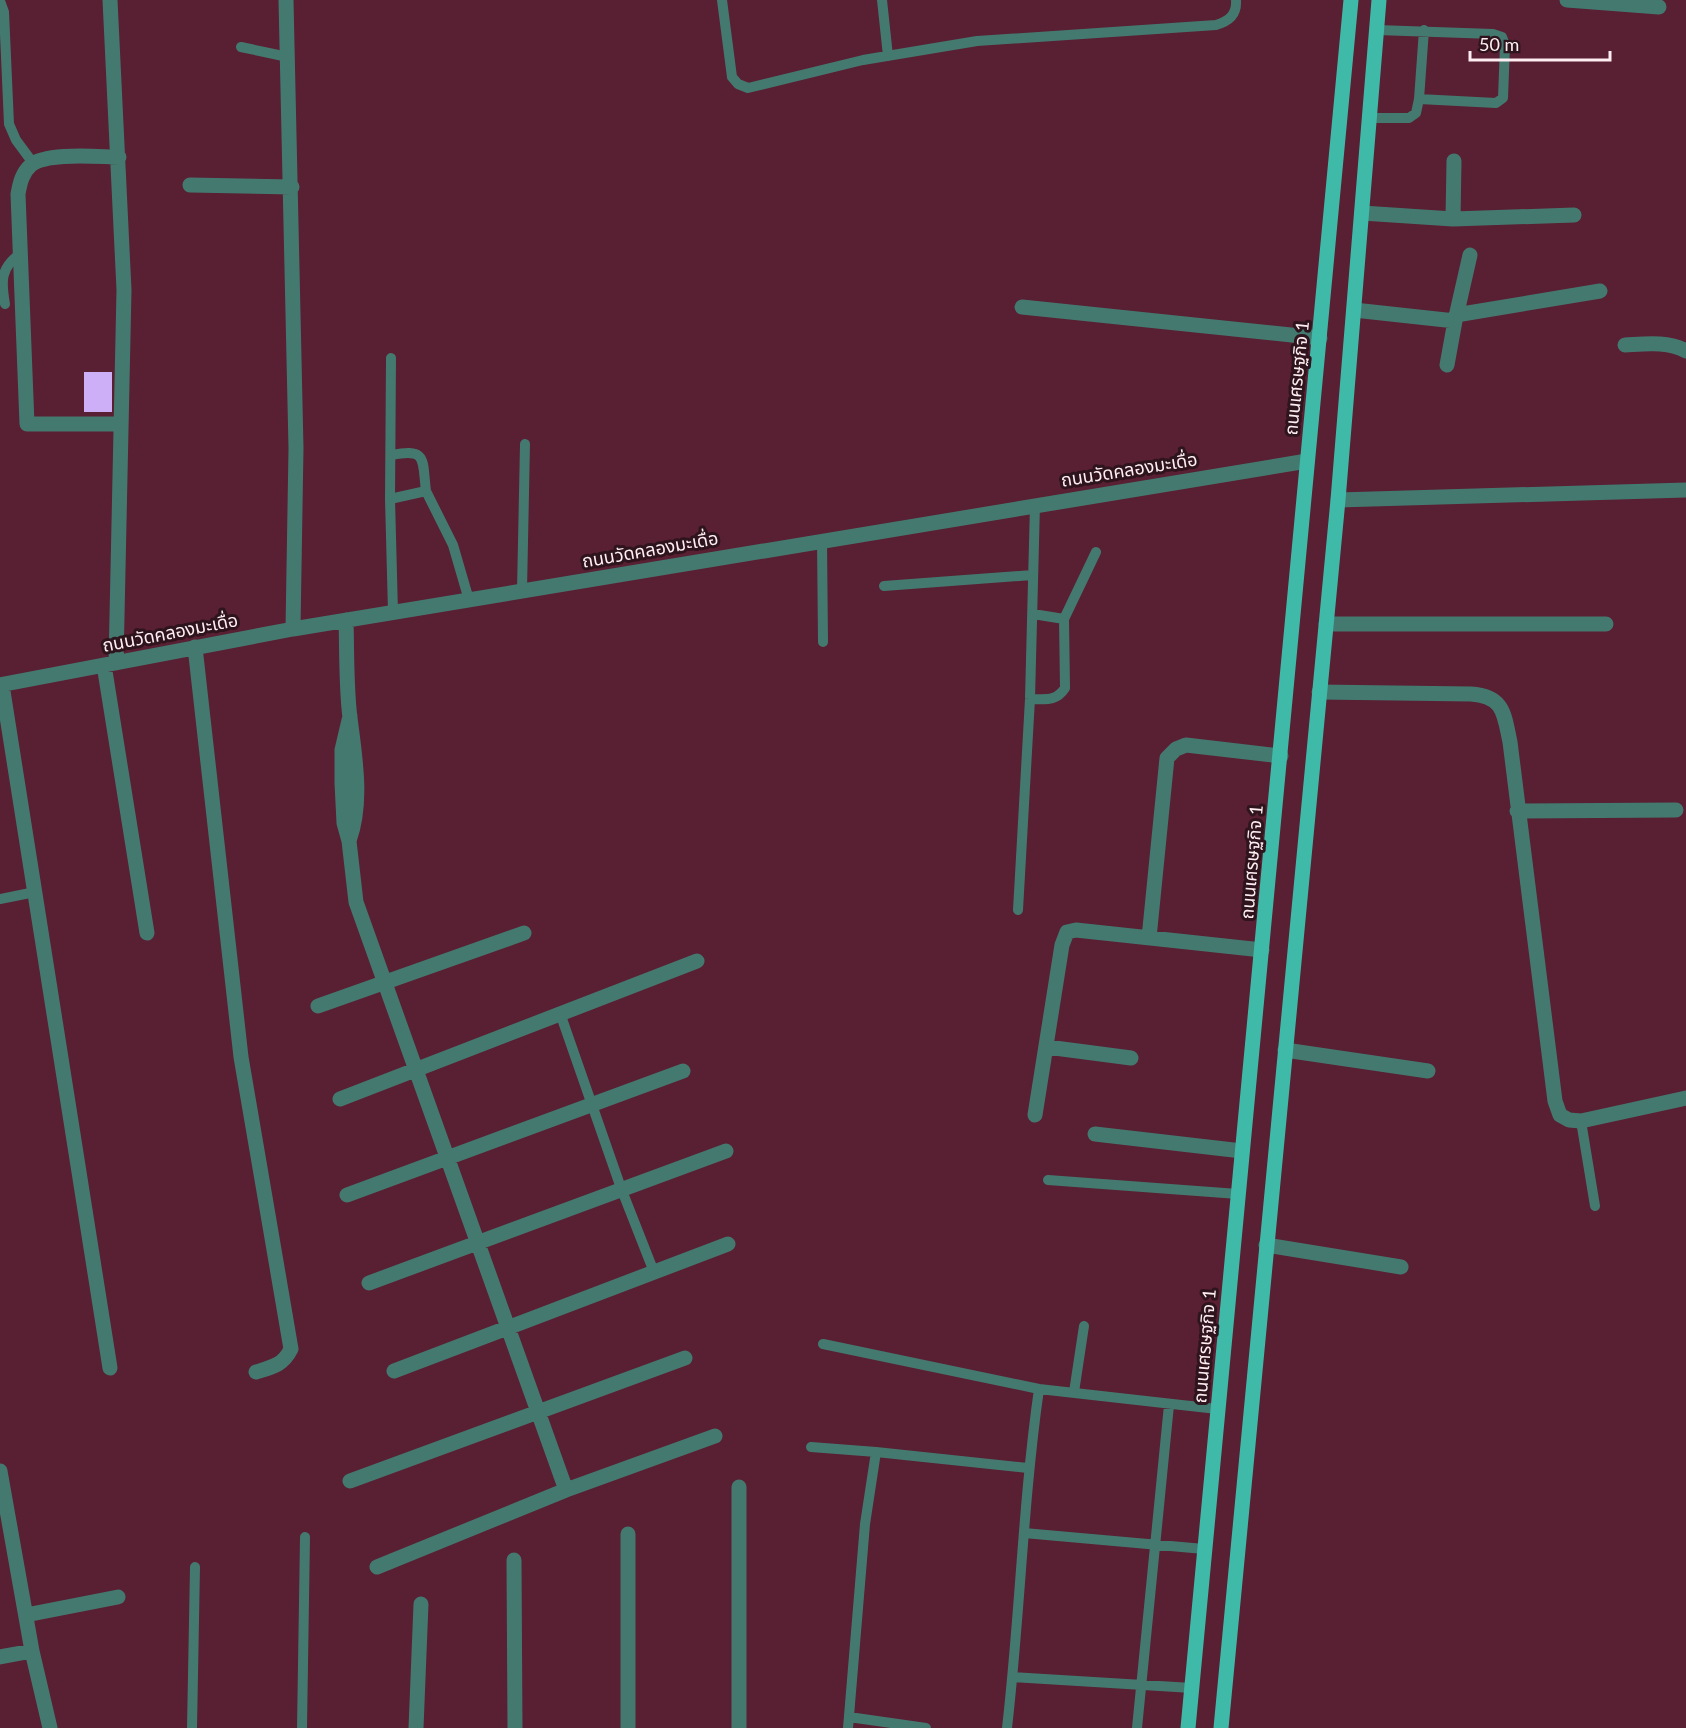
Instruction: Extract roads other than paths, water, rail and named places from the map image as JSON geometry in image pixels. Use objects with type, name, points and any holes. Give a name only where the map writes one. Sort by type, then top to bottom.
[{"type":"main road","name":"ถนนเศรษฐกิจ 1","points":[[1188,1728],[1351,0]]},
{"type":"main road","points":[[1221,1728],[1338,500],[1379,0]]},
{"type":"street","points":[[110,0],[120,157],[124,290],[121,424],[110,664],[147,933]]},
{"type":"street","points":[[286,0],[292,187],[296,448],[293,629]]},
{"type":"street","points":[[1567,0],[1659,7]]},
{"type":"street","points":[[120,157],[61,157],[33,163],[23,174],[18,194],[27,424],[121,424]]},
{"type":"street","points":[[1453,219],[1454,161]]},
{"type":"street","points":[[190,185],[292,187]]},
{"type":"street","points":[[1362,213],[1453,219],[1574,215]]},
{"type":"street","points":[[1447,365],[1470,255]]},
{"type":"street","points":[[1354,310],[1456,318],[1600,291]]},
{"type":"street","points":[[1022,307],[1320,338]]},
{"type":"street","points":[[1625,345],[1658,344],[1677,346],[1686,351]]},
{"type":"street","name":"ถนนวัดคลองมะเดื่อ","points":[[1,685],[293,629],[1035,504],[1308,461]]},
{"type":"street","points":[[1338,500],[1686,490]]},
{"type":"street","points":[[346,620],[350,716],[342,750],[344,823],[350,842],[356,902],[566,1490]]},
{"type":"street","points":[[1326,624],[1606,624]]},
{"type":"street","points":[[195,646],[241,1057],[291,1349],[287,1359],[277,1366],[256,1372]]},
{"type":"street","points":[[1,685],[110,1368]]},
{"type":"street","points":[[1319,692],[1471,694],[1486,695],[1495,699],[1503,713],[1510,742],[1555,1101],[1560,1115],[1569,1120],[1581,1121],[1686,1098]]},
{"type":"street","points":[[1149,938],[1167,759],[1176,749],[1186,746],[1281,756]]},
{"type":"street","points":[[1517,811],[1676,810]]},
{"type":"street","points":[[1035,1115],[1062,945],[1067,932],[1077,930],[1262,950]]},
{"type":"street","points":[[318,1006],[524,933]]},
{"type":"street","points":[[340,1099],[697,961]]},
{"type":"street","points":[[1047,1047],[1131,1058]]},
{"type":"street","points":[[1285,1050],[1428,1071]]},
{"type":"street","points":[[346,1195],[683,1071]]},
{"type":"street","points":[[1095,1134],[1242,1151]]},
{"type":"street","points":[[369,1283],[726,1151]]},
{"type":"street","points":[[394,1371],[728,1244]]},
{"type":"street","points":[[1266,1245],[1401,1267]]},
{"type":"street","points":[[350,1481],[685,1358]]},
{"type":"street","points":[[377,1567],[566,1490],[715,1436]]},
{"type":"street","points":[[0,1471],[5,1527],[50,1728]]},
{"type":"street","points":[[739,1487],[739,1728]]},
{"type":"street","points":[[628,1534],[628,1728]]},
{"type":"street","points":[[514,1560],[515,1728]]},
{"type":"street","points":[[26,1615],[118,1597]]},
{"type":"street","points":[[416,1728],[421,1604]]},
{"type":"street","points":[[0,1657],[32,1651]]},
{"type":"lane","points":[[722,0],[732,77],[738,84],[748,88],[888,56],[977,41],[1216,25],[1228,22],[1236,9],[1236,0]]},
{"type":"lane","points":[[882,0],[888,56]]},
{"type":"lane","points":[[0,2],[4,12],[9,124],[16,140],[33,163]]},
{"type":"lane","points":[[1377,30],[1424,30],[1494,34],[1502,37],[1505,45],[1503,98],[1496,103],[1419,99]]},
{"type":"lane","points":[[1370,117],[1409,118],[1416,113],[1424,30]]},
{"type":"lane","points":[[241,47],[288,57]]},
{"type":"lane","points":[[5,304],[1,280],[4,270],[10,261],[21,253]]},
{"type":"lane","points":[[391,358],[390,499],[393,612]]},
{"type":"lane","points":[[522,591],[525,444]]},
{"type":"lane","points":[[392,455],[412,451],[422,459],[426,491],[453,545],[469,600]]},
{"type":"lane","points":[[390,499],[426,491]]},
{"type":"lane","points":[[1018,910],[1030,699],[1035,504]]},
{"type":"lane","points":[[822,540],[823,642]]},
{"type":"lane","points":[[1030,699],[1053,699],[1060,696],[1065,688],[1064,619],[1096,552]]},
{"type":"lane","points":[[884,586],[1032,575]]},
{"type":"lane","points":[[1033,614],[1064,619]]},
{"type":"lane","points":[[0,899],[35,892]]},
{"type":"lane","points":[[560,1013],[621,1188],[654,1272]]},
{"type":"lane","points":[[1581,1121],[1595,1206]]},
{"type":"lane","points":[[1048,1180],[1238,1194]]},
{"type":"lane","points":[[1074,1392],[1084,1326]]},
{"type":"lane","points":[[823,1344],[1039,1389],[1217,1409]]},
{"type":"lane","points":[[1007,1728],[1013,1677],[1028,1468],[1039,1389]]},
{"type":"lane","points":[[1137,1728],[1168,1405]]},
{"type":"lane","points":[[811,1447],[1028,1468]]},
{"type":"lane","points":[[876,1452],[865,1524],[849,1723],[926,1728]]},
{"type":"lane","points":[[1024,1533],[1204,1549]]},
{"type":"lane","points":[[302,1728],[305,1537]]},
{"type":"lane","points":[[192,1728],[195,1567]]},
{"type":"lane","points":[[1013,1677],[1140,1683],[1192,1688]]}]
